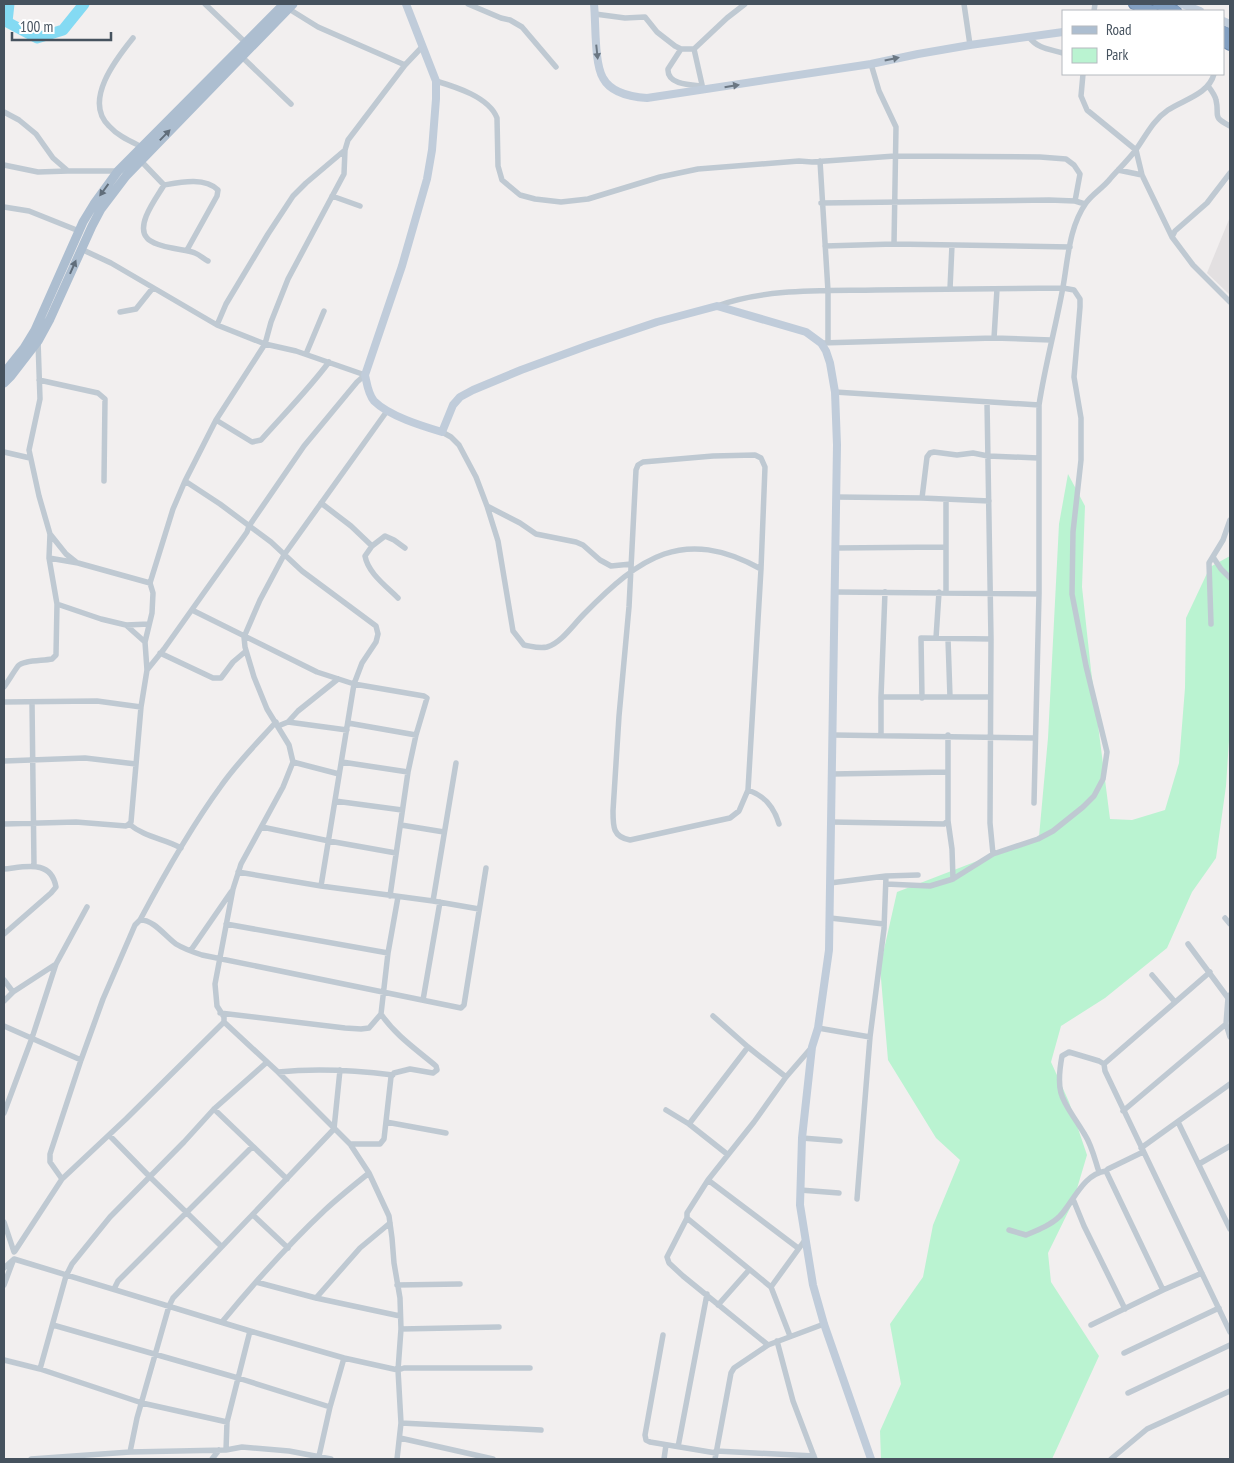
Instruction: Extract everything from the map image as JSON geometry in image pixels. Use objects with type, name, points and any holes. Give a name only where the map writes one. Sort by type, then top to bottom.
[{"type":"highway","points":[[1134,4],[1149,10]]},
{"type":"highway","points":[[1158,4],[1173,10]]},
{"type":"main road","points":[[4,373],[36,330],[79,231],[94,204],[118,171],[246,43],[289,5]]},
{"type":"main road","points":[[4,383],[12,376],[38,341],[102,209],[126,176],[242,57],[289,5]]},
{"type":"street","points":[[205,4],[246,43]]},
{"type":"street","points":[[406,4],[436,81],[432,150],[427,179],[402,266],[365,375],[368,391],[374,400],[388,411],[442,432],[459,445],[476,477],[498,541],[513,630],[524,645],[539,648],[547,647],[558,640],[596,602],[630,572],[656,557],[676,550],[698,548],[745,561],[761,569]]},
{"type":"street","points":[[468,4],[510,20],[522,27],[556,67]]},
{"type":"street","points":[[594,4],[599,65],[602,78],[610,86],[622,93],[634,97],[647,98],[871,64],[970,45],[1062,32]]},
{"type":"street","points":[[595,14],[625,18],[645,18],[657,32],[681,49],[694,49],[745,4]]},
{"type":"street","points":[[964,4],[970,45]]},
{"type":"street","points":[[1182,4],[1197,10]]},
{"type":"street","points":[[289,5],[318,27],[405,65]]},
{"type":"street","points":[[1029,37],[1042,48],[1062,53]]},
{"type":"street","points":[[133,38],[117,57],[108,73],[99,107],[101,115],[108,126],[142,147]]},
{"type":"street","points":[[4,824],[76,822],[126,826],[131,822],[141,707],[147,670],[145,642],[153,594],[150,583],[173,509],[216,420],[265,344],[271,322],[288,279],[344,174],[345,150],[348,140],[405,65],[422,47]]},
{"type":"street","points":[[681,49],[667,73],[670,78],[678,82],[703,88]]},
{"type":"street","points":[[694,49],[703,88]]},
{"type":"street","points":[[242,57],[291,104]]},
{"type":"street","points":[[871,64],[879,91],[896,127],[894,244]]},
{"type":"street","points":[[1083,75],[1081,96],[1087,110],[1136,150],[1142,175],[1172,237],[1193,265],[1230,302]]},
{"type":"street","points":[[1034,803],[1039,594],[1039,405],[1070,247],[1075,228],[1085,204],[1108,182],[1136,150],[1155,120],[1208,86],[1214,75]]},
{"type":"street","points":[[436,81],[463,90],[490,105],[497,118],[498,166],[502,180],[520,195],[534,199],[561,202],[588,199],[660,177],[698,169],[895,156],[1040,157],[1066,159],[1074,165],[1080,174],[1074,202]]},
{"type":"street","points":[[1208,86],[1216,98],[1216,115],[1220,121],[1230,126]]},
{"type":"street","points":[[4,112],[19,120],[36,134],[53,158],[68,171]]},
{"type":"street","points":[[217,325],[226,304],[293,196],[345,150]]},
{"type":"street","points":[[141,161],[164,185]]},
{"type":"street","points":[[820,162],[821,203],[828,291],[825,343],[835,392],[838,445],[830,950],[818,1028],[812,1047],[802,1138],[800,1205],[813,1285],[824,1324],[871,1459]]},
{"type":"street","points":[[4,165],[38,172],[118,171]]},
{"type":"street","points":[[1118,170],[1142,175]]},
{"type":"street","points":[[1172,237],[1175,231],[1208,203],[1230,173]]},
{"type":"street","points":[[187,250],[217,196],[218,190],[213,185],[180,182],[164,185],[145,218],[143,232],[149,240],[173,249],[196,253],[208,261]]},
{"type":"street","points":[[332,196],[360,206]]},
{"type":"street","points":[[821,203],[1050,200],[1085,204]]},
{"type":"street","points":[[4,207],[29,211],[79,231]]},
{"type":"street","points":[[825,246],[894,244],[1070,247]]},
{"type":"street","points":[[950,289],[952,245]]},
{"type":"street","points":[[81,249],[111,263],[217,325],[265,344],[306,354],[365,375]]},
{"type":"street","points":[[120,312],[136,309],[152,288]]},
{"type":"street","points":[[442,432],[453,405],[460,397],[473,390],[589,345],[657,322],[733,300],[778,294],[828,291],[1063,288],[1074,290],[1080,299],[1074,377],[1081,418],[1081,460],[1073,532],[1072,594],[1086,666],[1107,752],[1106,768],[1100,788],[1094,796],[1053,831],[1038,839],[993,854],[953,879],[930,886],[886,884]]},
{"type":"street","points":[[994,338],[997,289]]},
{"type":"street","points":[[717,306],[806,332],[825,343],[994,338],[1051,340]]},
{"type":"street","points":[[306,354],[324,311]]},
{"type":"street","points":[[4,687],[19,664],[24,661],[37,662],[52,659],[56,654],[57,604],[50,558],[50,534],[29,450],[40,399],[38,341]]},
{"type":"street","points":[[216,420],[252,442],[261,440],[298,398],[308,390],[329,362]]},
{"type":"street","points":[[147,670],[247,532],[249,526],[304,446],[357,382],[365,375]]},
{"type":"street","points":[[39,380],[98,393],[104,399],[104,481]]},
{"type":"street","points":[[835,392],[1039,405]]},
{"type":"street","points":[[988,402],[991,639],[989,737],[990,823],[993,854]]},
{"type":"street","points":[[388,411],[284,555],[260,600],[244,637],[250,668],[260,692],[289,745],[293,762],[283,787],[238,872],[215,984],[217,1006],[224,1017],[224,1022],[266,1063],[278,1072],[350,1144],[369,1173],[389,1216],[400,1298],[401,1328],[398,1370],[401,1423],[397,1459]]},
{"type":"street","points":[[4,452],[30,458]]},
{"type":"street","points":[[922,498],[927,457],[930,453],[957,455],[973,453],[988,456],[1038,458]]},
{"type":"street","points":[[712,456],[755,456],[761,458],[765,467],[748,790],[739,811],[730,818],[630,840],[622,838],[617,834],[613,826],[613,811],[631,564],[636,470],[638,465],[643,462],[712,456]]},
{"type":"street","points":[[185,481],[272,542],[302,571],[376,626],[378,634],[376,642],[362,663],[354,684],[321,886]]},
{"type":"street","points":[[836,497],[989,501]]},
{"type":"street","points":[[946,500],[946,592]]},
{"type":"street","points":[[321,503],[351,526],[372,546]]},
{"type":"street","points":[[487,506],[520,523],[536,534],[584,545],[600,560],[611,566],[631,564]]},
{"type":"street","points":[[1211,624],[1209,563],[1223,540],[1230,520]]},
{"type":"street","points":[[50,534],[66,554],[78,563]]},
{"type":"street","points":[[398,598],[381,582],[366,563],[365,556],[372,546],[386,536],[405,548]]},
{"type":"street","points":[[836,548],[946,548]]},
{"type":"street","points":[[1213,557],[1220,569],[1230,578]]},
{"type":"street","points":[[50,558],[78,563],[150,583]]},
{"type":"street","points":[[836,592],[1039,594]]},
{"type":"street","points":[[881,735],[885,592]]},
{"type":"street","points":[[936,638],[939,592]]},
{"type":"street","points":[[57,604],[101,619],[126,625],[149,624]]},
{"type":"street","points":[[192,610],[317,672],[354,684],[427,698],[408,772],[390,896]]},
{"type":"street","points":[[126,625],[145,642]]},
{"type":"street","points":[[922,698],[920,640],[924,637],[991,639]]},
{"type":"street","points":[[948,639],[950,697]]},
{"type":"street","points":[[160,653],[213,678],[221,678],[233,662],[246,651]]},
{"type":"street","points":[[288,722],[298,711],[338,679]]},
{"type":"street","points":[[881,698],[990,697]]},
{"type":"street","points":[[4,702],[97,701],[141,707]]},
{"type":"street","points":[[32,702],[34,866]]},
{"type":"street","points":[[62,1179],[50,1162],[50,1154],[80,1060],[103,999],[136,925],[220,786],[248,752],[277,724],[288,722],[348,726],[416,735]]},
{"type":"street","points":[[833,735],[948,735],[1035,738]]},
{"type":"street","points":[[948,735],[948,821],[952,849],[953,879]]},
{"type":"street","points":[[4,761],[85,758],[136,764]]},
{"type":"street","points":[[293,762],[339,774]]},
{"type":"street","points":[[342,762],[408,772]]},
{"type":"street","points":[[423,1000],[444,832],[456,763]]},
{"type":"street","points":[[832,774],[947,772]]},
{"type":"street","points":[[748,790],[759,794],[770,805],[778,824]]},
{"type":"street","points":[[335,800],[402,810]]},
{"type":"street","points":[[831,822],[944,824],[948,821]]},
{"type":"street","points":[[129,824],[139,832],[181,848]]},
{"type":"street","points":[[400,825],[444,832]]},
{"type":"street","points":[[262,827],[396,853]]},
{"type":"street","points":[[4,869],[34,866],[50,871],[55,878],[56,886],[51,893],[4,934]]},
{"type":"street","points":[[140,920],[144,920],[176,944],[202,955],[461,1008],[464,1006],[486,868]]},
{"type":"street","points":[[238,872],[321,886],[479,908]]},
{"type":"street","points":[[830,883],[886,876],[918,875]]},
{"type":"street","points":[[857,1199],[870,1038],[884,924],[886,876]]},
{"type":"street","points":[[192,950],[233,889]]},
{"type":"street","points":[[220,1013],[361,1029],[370,1028],[381,1014],[388,953],[398,896]]},
{"type":"street","points":[[4,1113],[32,1038],[56,964],[87,907]]},
{"type":"street","points":[[830,918],[884,924]]},
{"type":"street","points":[[1225,918],[1230,924]]},
{"type":"street","points":[[226,924],[388,953]]},
{"type":"street","points":[[1188,944],[1229,997],[1226,1024],[1230,1037]]},
{"type":"street","points":[[4,1000],[56,964]]},
{"type":"street","points":[[1104,1064],[1210,972]]},
{"type":"street","points":[[1152,975],[1175,1002]]},
{"type":"street","points":[[4,980],[13,992]]},
{"type":"street","points":[[278,1072],[340,1070],[393,1075],[402,1070],[433,1072],[437,1070],[436,1066],[394,1031],[381,1014]]},
{"type":"street","points":[[713,1016],[748,1047],[786,1076]]},
{"type":"street","points":[[4,1285],[14,1259],[15,1251],[62,1179],[224,1022]]},
{"type":"street","points":[[1124,1111],[1226,1024]]},
{"type":"street","points":[[4,1026],[80,1060]]},
{"type":"street","points":[[818,1028],[870,1038]]},
{"type":"street","points":[[689,1124],[748,1047]]},
{"type":"street","points":[[768,1345],[669,1264],[667,1257],[687,1218],[687,1213],[708,1180],[754,1122],[786,1076],[812,1047]]},
{"type":"street","points":[[1104,1064],[1069,1052],[1062,1056],[1058,1075],[1060,1090],[1065,1105],[1086,1137],[1163,1290]]},
{"type":"street","points":[[40,1369],[66,1276],[72,1264],[110,1216],[150,1177],[214,1109],[266,1063]]},
{"type":"street","points":[[1104,1064],[1105,1071],[1142,1150],[1230,1332]]},
{"type":"street","points":[[130,1452],[137,1418],[169,1306],[173,1298],[334,1129],[340,1070]]},
{"type":"street","points":[[350,1144],[380,1144],[384,1139],[393,1075]]},
{"type":"street","points":[[1009,1230],[1026,1235],[1060,1216],[1086,1181],[1094,1174],[1103,1172],[1142,1150],[1230,1084]]},
{"type":"street","points":[[214,1109],[287,1179]]},
{"type":"street","points":[[666,1110],[689,1124],[727,1154]]},
{"type":"street","points":[[386,1122],[446,1133]]},
{"type":"street","points":[[1178,1122],[1230,1229]]},
{"type":"street","points":[[109,1134],[221,1246]]},
{"type":"street","points":[[802,1138],[840,1140]]},
{"type":"street","points":[[1199,1164],[1230,1146]]},
{"type":"street","points":[[114,1289],[118,1281],[252,1147]]},
{"type":"street","points":[[222,1322],[288,1248],[326,1210],[369,1173]]},
{"type":"street","points":[[708,1180],[798,1248]]},
{"type":"street","points":[[800,1190],[839,1193]]},
{"type":"street","points":[[1073,1199],[1125,1308]]},
{"type":"street","points":[[253,1215],[288,1248]]},
{"type":"street","points":[[687,1218],[771,1286],[790,1336]]},
{"type":"street","points":[[4,1223],[15,1251]]},
{"type":"street","points":[[316,1298],[360,1248],[390,1223]]},
{"type":"street","points":[[771,1286],[805,1240]]},
{"type":"street","points":[[14,1259],[250,1331],[344,1358],[398,1370],[404,1368],[530,1368]]},
{"type":"street","points":[[4,1268],[14,1259]]},
{"type":"street","points":[[718,1304],[749,1270]]},
{"type":"street","points":[[1091,1325],[1163,1290],[1202,1274]]},
{"type":"street","points":[[256,1282],[316,1298],[400,1316]]},
{"type":"street","points":[[397,1285],[460,1284]]},
{"type":"street","points":[[678,1447],[707,1294]]},
{"type":"street","points":[[1124,1353],[1219,1308]]},
{"type":"street","points":[[716,1455],[731,1374],[739,1364],[768,1345],[824,1324]]},
{"type":"street","points":[[53,1325],[238,1378],[330,1407]]},
{"type":"street","points":[[401,1328],[499,1327]]},
{"type":"street","points":[[212,1459],[223,1450],[227,1422],[250,1331]]},
{"type":"street","points":[[663,1335],[645,1435],[646,1440],[716,1455],[815,1458],[793,1401],[777,1341]]},
{"type":"street","points":[[1128,1393],[1230,1345]]},
{"type":"street","points":[[319,1456],[344,1358]]},
{"type":"street","points":[[4,1360],[40,1369],[142,1403],[227,1422]]},
{"type":"street","points":[[1111,1459],[1147,1429],[1230,1391]]},
{"type":"street","points":[[401,1423],[541,1430]]},
{"type":"street","points":[[400,1438],[493,1459]]},
{"type":"street","points":[[664,1459],[666,1445]]},
{"type":"street","points":[[31,1459],[130,1452],[223,1450],[242,1447],[289,1451],[331,1459]]},
{"type":"shaded area","points":[[1230,217],[1230,295],[1207,273]]},
{"type":"green space","points":[[1068,474],[1085,506],[1082,587],[1110,819],[1132,820],[1165,810],[1179,763],[1185,688],[1186,618],[1210,567],[1230,556],[1230,725],[1226,786],[1216,858],[1192,892],[1167,948],[1105,998],[1061,1026],[1051,1062],[1069,1102],[1087,1155],[1073,1202],[1048,1253],[1051,1282],[1099,1356],[1052,1459],[881,1459],[880,1431],[901,1384],[890,1324],[923,1277],[933,1225],[960,1160],[936,1138],[888,1060],[880,967],[897,892],[1039,837],[1048,738],[1059,524]]},
{"type":"waterway","points":[[9,4],[7,22],[37,38],[63,30],[84,4]]}]
